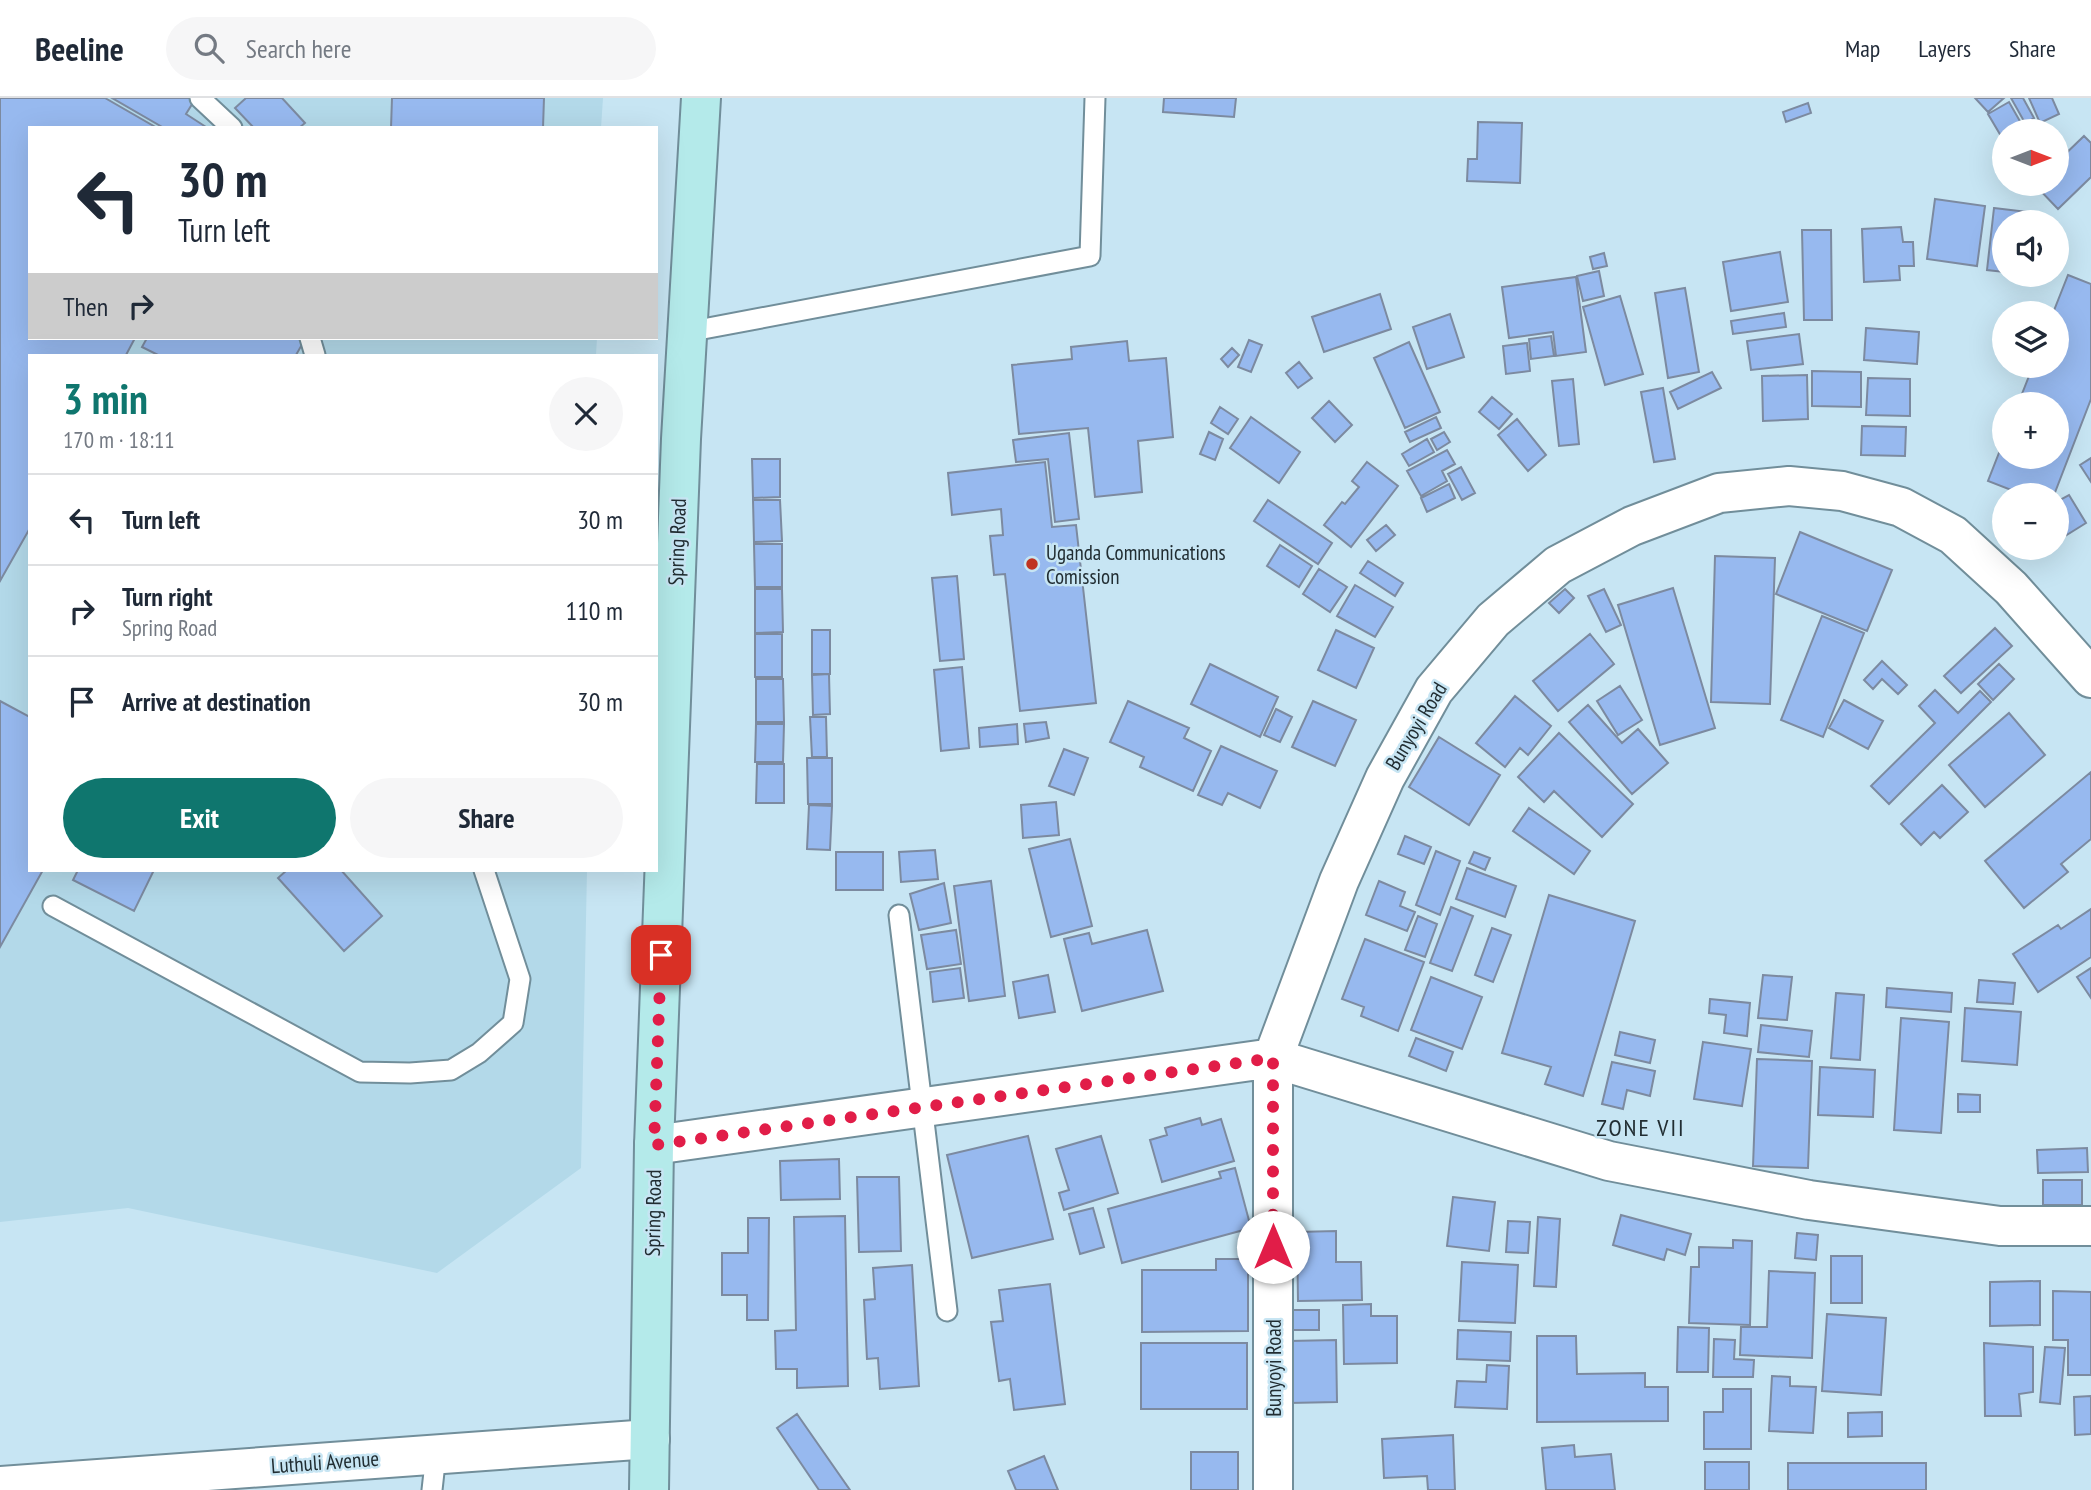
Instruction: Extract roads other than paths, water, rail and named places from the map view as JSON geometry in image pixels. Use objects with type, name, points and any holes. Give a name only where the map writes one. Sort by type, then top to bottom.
[{"type":"main road","name":"Spring Road","points":[[649,1490],[654,1145],[680,453],[701,98]]},
{"type":"street","name":"Bunyoyi Road","points":[[1273,1490],[1273,1058],[1339,881],[1385,778],[1434,690],[1493,620],[1558,565],[1632,526],[1719,493],[1789,486],[1842,491],[1902,507],[1953,535],[2011,588],[2091,678]]},
{"type":"street","points":[[654,1145],[1273,1058],[1609,1161],[1810,1200],[2000,1226],[2091,1226]]},
{"type":"street","name":"Luthuli Avenue","points":[[0,1486],[434,1472],[650,1438]]},
{"type":"lane","points":[[200,98],[230,126]]},
{"type":"lane","points":[[687,332],[1090,256],[1096,98]]},
{"type":"lane","points":[[53,906],[309,1042],[360,1072],[451,1070],[479,1052],[513,1023],[520,978],[485,872]]},
{"type":"lane","points":[[899,915],[947,1311]]},
{"type":"place","name":"Uganda Communications Comission","points":[[1032,564]]},
{"type":"district","name":"ZONE VII","points":[[1641,1127]]}]
